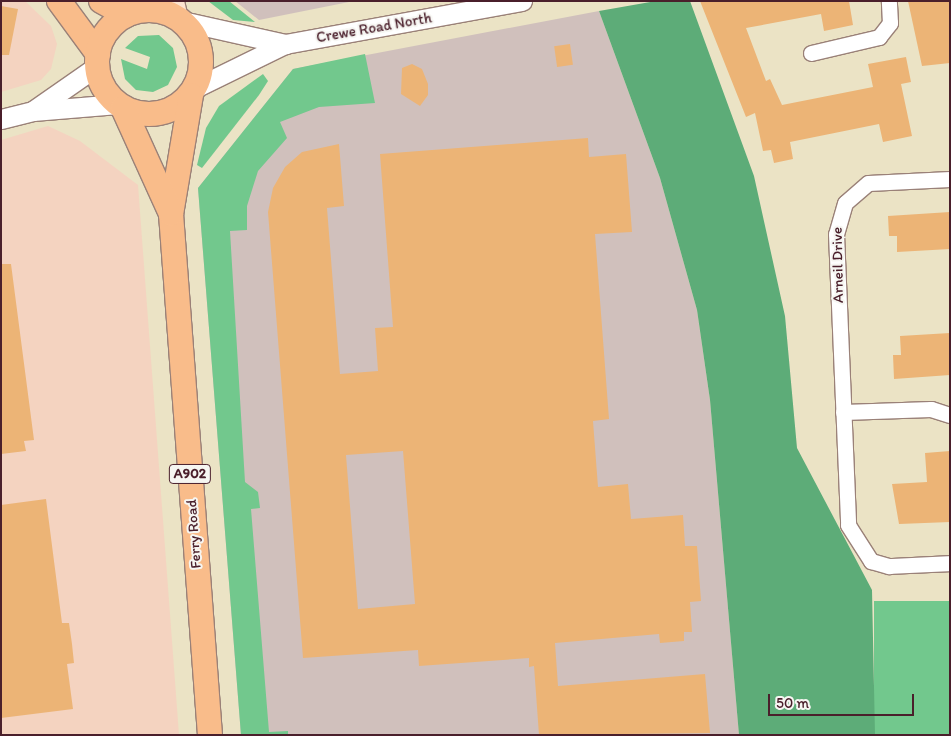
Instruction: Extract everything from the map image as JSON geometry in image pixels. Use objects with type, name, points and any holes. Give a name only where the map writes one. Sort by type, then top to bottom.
[{"type":"main road","points":[[59,1],[98,60],[103,87],[120,106],[160,114],[193,92],[201,52],[177,14],[156,10],[132,10],[101,1]]},
{"type":"main road","points":[[98,60],[107,31],[132,10]]},
{"type":"main road","name":"Ferry Road","points":[[193,92],[171,214],[210,735]]},
{"type":"main road","name":"Ferry Road","points":[[120,106],[171,214]]},
{"type":"street","name":"Crewe Road North","points":[[193,92],[286,44],[522,1]]},
{"type":"street","points":[[811,53],[878,36],[890,23],[889,1]]},
{"type":"street","name":"Crewe Road North","points":[[177,14],[286,44]]},
{"type":"street","points":[[33,110],[98,60]]},
{"type":"street","points":[[1,119],[33,110],[120,106]]},
{"type":"street","name":"Arneil Drive","points":[[950,179],[868,183],[855,191],[838,216],[848,525],[859,546],[871,560],[889,566],[950,563]]},
{"type":"street","points":[[843,412],[931,408],[950,415]]},
{"type":"shaded area","points":[[1,1],[25,1],[51,26],[57,44],[51,69],[41,80],[1,92]]},
{"type":"shaded area","points":[[235,1],[354,1],[259,20]]},
{"type":"shaded area","points":[[599,11],[660,178],[697,310],[710,400],[739,735],[241,735],[198,188],[293,69]]},
{"type":"shaded area","points":[[48,126],[80,141],[138,185],[179,735],[1,735],[1,140]]},
{"type":"green space","points":[[208,1],[229,1],[255,22],[233,20]]},
{"type":"green space","points":[[656,1],[690,1],[754,176],[785,316],[797,448],[872,590],[875,735],[739,735],[710,400],[697,310],[660,178],[599,11]]},
{"type":"green space","points":[[159,35],[173,48],[177,67],[168,85],[153,92],[136,90],[125,79],[121,59],[147,69],[150,57],[125,48],[138,36]]},
{"type":"green space","points":[[365,54],[375,103],[319,107],[280,122],[287,138],[258,171],[247,206],[247,230],[230,231],[245,482],[258,492],[260,508],[251,509],[269,732],[288,731],[288,735],[241,735],[198,188],[293,69]]},
{"type":"green space","points":[[263,74],[268,81],[259,95],[202,168],[197,165],[206,128],[219,106]]},
{"type":"green space","points":[[874,601],[950,601],[950,735],[874,735]]},
{"type":"building","points":[[700,1],[849,1],[853,25],[824,31],[821,14],[746,28],[766,81],[770,79],[782,105],[873,87],[868,64],[906,57],[911,82],[901,84],[912,136],[883,142],[879,124],[790,142],[793,159],[774,163],[771,150],[763,151],[755,113],[746,117]]},
{"type":"building","points":[[908,1],[950,1],[950,63],[922,66]]},
{"type":"building","points":[[1,6],[18,9],[9,55],[1,55]]},
{"type":"building","points":[[570,44],[573,65],[557,67],[554,46]]},
{"type":"building","points":[[412,64],[422,69],[428,84],[428,95],[420,106],[401,94],[402,68]]},
{"type":"building","points":[[588,138],[589,157],[626,154],[632,232],[595,234],[609,419],[593,421],[598,487],[628,484],[631,519],[683,515],[685,546],[697,546],[701,601],[690,602],[692,632],[684,632],[684,641],[660,643],[659,634],[555,643],[558,686],[705,674],[710,733],[539,735],[534,666],[529,667],[529,658],[419,666],[418,650],[303,658],[268,212],[273,188],[285,167],[302,152],[339,144],[344,206],[327,208],[340,374],[378,371],[375,328],[393,327],[380,154]],"holes":[[[403,451],[415,604],[358,609],[346,455]]]},
{"type":"building","points":[[950,212],[950,249],[897,252],[897,236],[889,236],[888,216]]},
{"type":"building","points":[[1,264],[11,264],[34,440],[24,441],[26,451],[1,454]]},
{"type":"building","points":[[950,333],[950,375],[894,379],[893,355],[901,355],[900,336]]},
{"type":"building","points":[[950,451],[950,522],[899,524],[892,484],[927,482],[925,453]]},
{"type":"building","points":[[46,499],[62,623],[69,623],[72,644],[74,663],[67,664],[73,709],[1,718],[1,505]]}]
